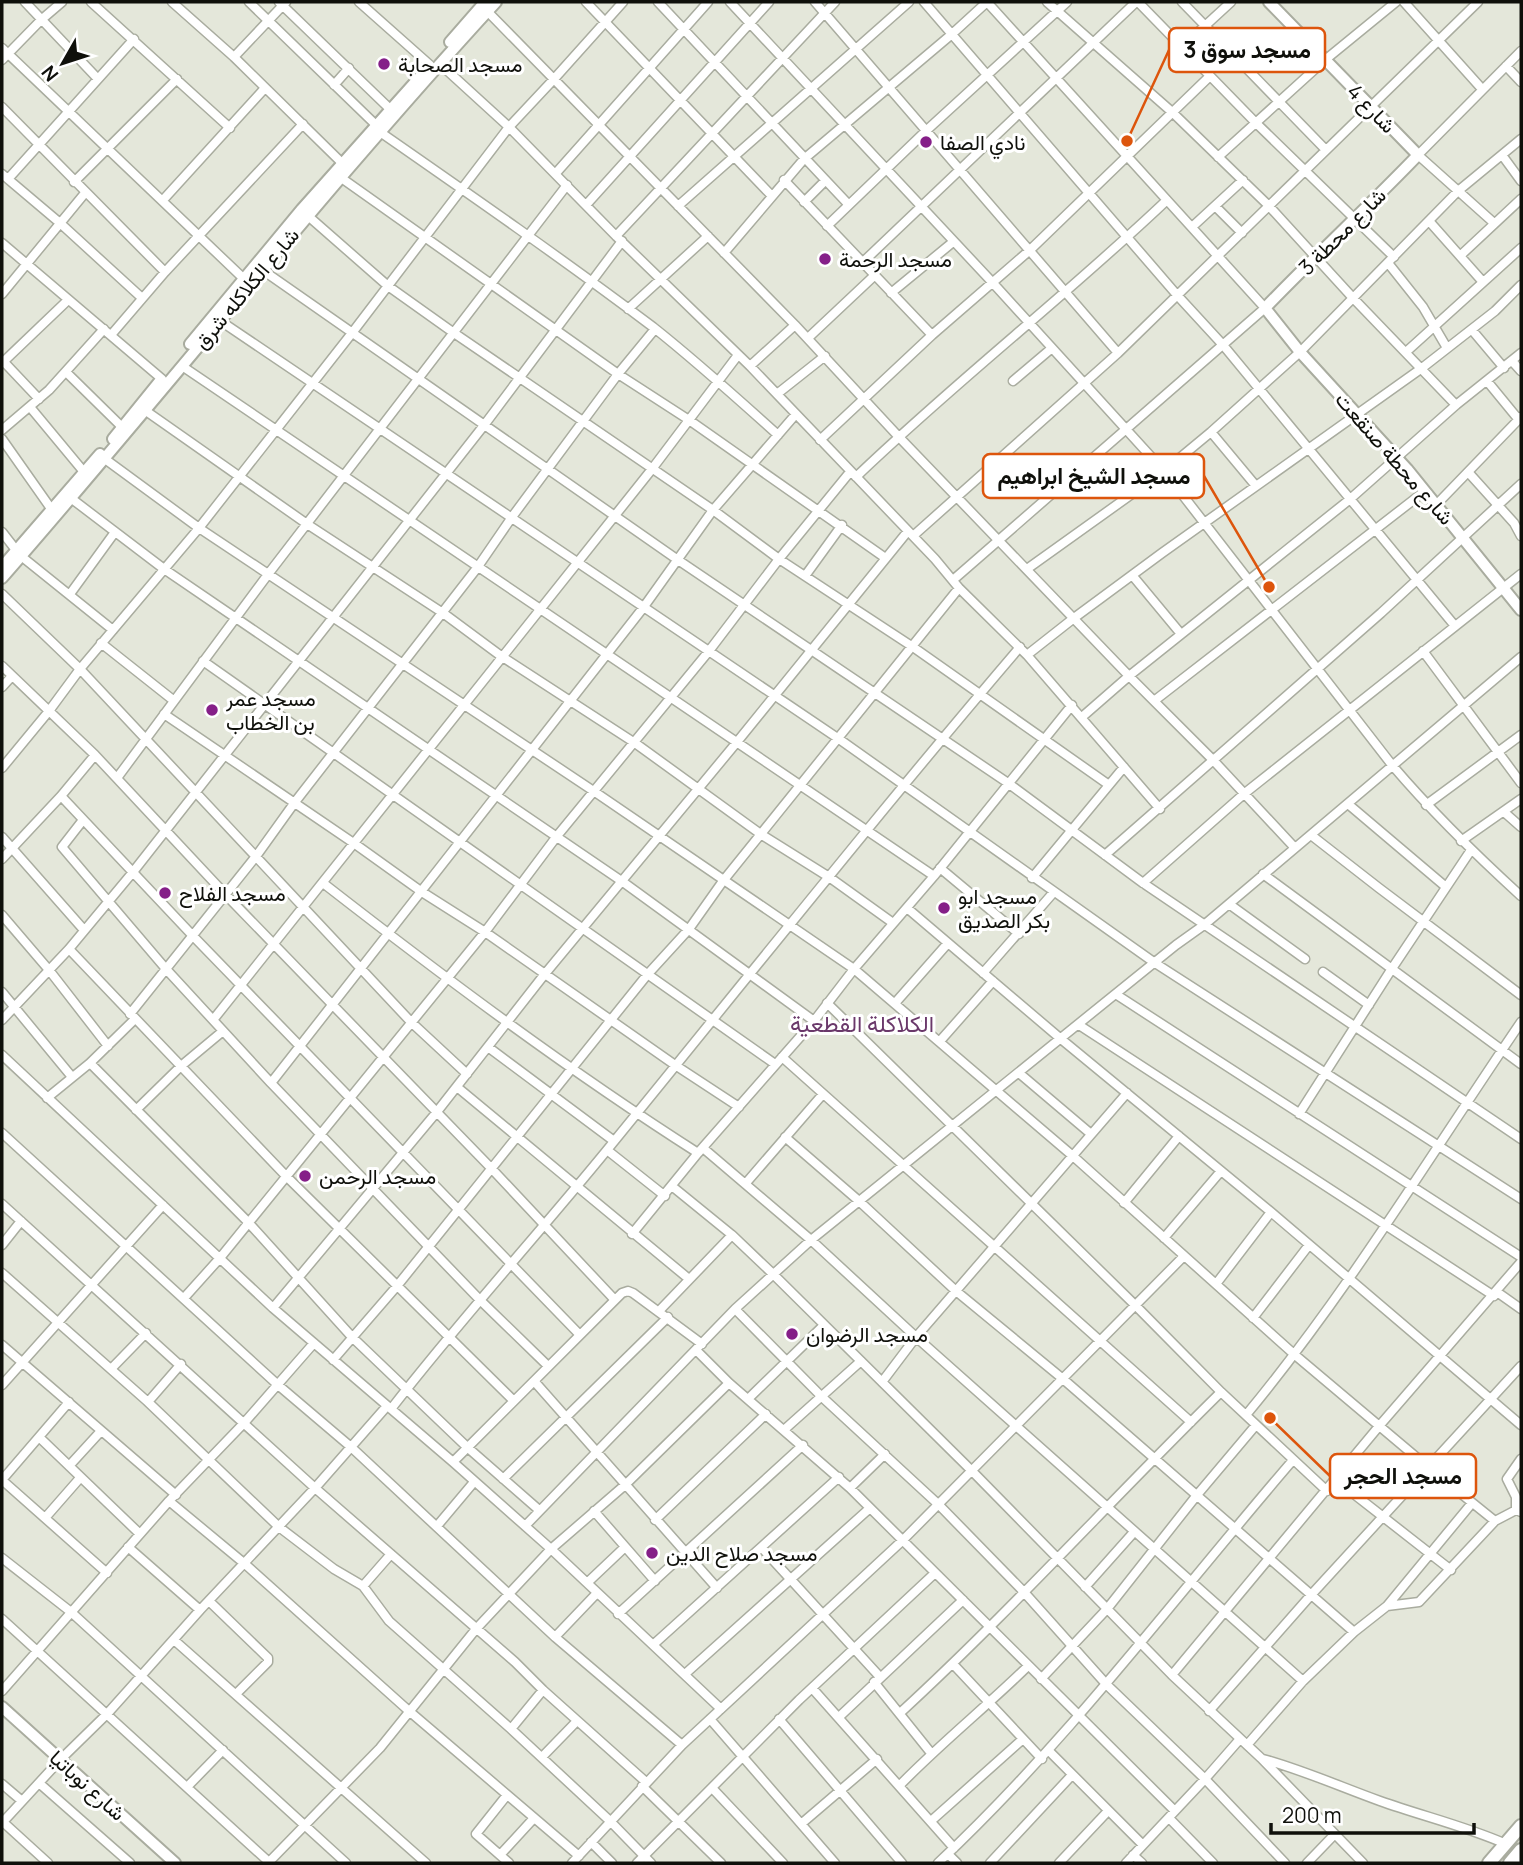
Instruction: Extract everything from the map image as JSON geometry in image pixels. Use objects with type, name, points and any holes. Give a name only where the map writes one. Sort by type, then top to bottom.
[{"type":"main road","points":[[1489,1863],[1521,1826]]},
{"type":"main road","points":[[1510,1863],[1521,1850]]},
{"type":"street","points":[[25,2],[99,79]]},
{"type":"street","points":[[62,2],[4,54],[107,146],[243,278]]},
{"type":"street","points":[[91,2],[230,128]]},
{"type":"street","points":[[172,2],[234,57],[342,163]]},
{"type":"street","points":[[249,2],[378,128],[628,309],[719,382],[778,435]]},
{"type":"street","points":[[359,2],[509,127],[750,366],[911,533],[959,588],[1020,647],[1160,808]]},
{"type":"street","name":"شارع الكلاكله شرق","points":[[2,567],[72,499],[378,128],[483,5],[496,2]]},
{"type":"street","points":[[586,2],[771,195]]},
{"type":"street","points":[[2,768],[80,669],[240,477],[509,127],[623,2]]},
{"type":"street","points":[[658,2],[849,205]]},
{"type":"street","points":[[556,173],[708,2]]},
{"type":"street","points":[[730,2],[887,168],[1164,471],[1426,806],[1521,896]]},
{"type":"street","points":[[586,205],[769,2]]},
{"type":"street","points":[[815,2],[928,129],[1118,353]]},
{"type":"street","points":[[2,1020],[69,949],[133,872],[332,616],[410,521],[591,282],[619,238],[662,187],[835,2]]},
{"type":"street","points":[[678,205],[909,2]]},
{"type":"street","points":[[923,2],[1223,345],[1455,626]]},
{"type":"street","points":[[724,253],[804,159],[953,34],[987,2],[1265,308],[953,580]]},
{"type":"street","points":[[1046,2],[1172,113],[1243,180],[1456,405]]},
{"type":"street","points":[[827,226],[1067,2]]},
{"type":"street","points":[[863,262],[1137,2],[1305,169],[1391,260],[1447,348]]},
{"type":"street","points":[[1182,2],[1325,149]]},
{"type":"street","points":[[1182,47],[1231,2]]},
{"type":"street","name":"شارع 4","points":[[1269,2],[1418,155]]},
{"type":"street","points":[[1218,157],[1325,61],[1396,2]]},
{"type":"street","points":[[1404,2],[1482,89]]},
{"type":"street","points":[[273,1308],[436,1113],[544,975],[737,742],[884,557],[1118,353],[1478,2]]},
{"type":"street","points":[[234,57],[283,3],[390,109]]},
{"type":"street","points":[[483,5],[796,325],[898,436],[1245,793],[1295,848]]},
{"type":"street","points":[[134,39],[69,113],[5,177],[61,223],[142,298]]},
{"type":"street","points":[[1494,223],[1418,155],[1521,51]]},
{"type":"street","name":"شارع الكلاكله شرق","points":[[2,578],[52,510],[243,278],[342,163],[378,128],[390,109],[435,64]]},
{"type":"street","points":[[1506,66],[1521,82]]},
{"type":"street","points":[[334,85],[349,68]]},
{"type":"street","points":[[820,440],[932,335],[1030,250],[1210,76]]},
{"type":"street","points":[[74,182],[107,146],[177,79]]},
{"type":"street","points":[[163,200],[265,88]]},
{"type":"street","points":[[2,107],[165,272]]},
{"type":"street","points":[[2,430],[39,399],[142,298],[303,124]]},
{"type":"street","points":[[1027,569],[1164,471],[1211,432],[1300,352],[1458,191],[1521,139]]},
{"type":"street","name":"شارع محطة 3","points":[[1265,308],[1418,155]]},
{"type":"street","points":[[1502,155],[1521,181]]},
{"type":"street","points":[[340,177],[618,374],[688,419],[884,557]]},
{"type":"street","points":[[784,180],[932,335]]},
{"type":"street","points":[[1192,227],[1243,180]]},
{"type":"street","points":[[804,202],[825,181]]},
{"type":"street","points":[[117,778],[269,573],[567,185]]},
{"type":"street","points":[[2,294],[85,193]]},
{"type":"street","points":[[1461,255],[1521,199]]},
{"type":"street","points":[[184,1298],[220,1258],[485,932],[557,836],[596,792],[779,559],[820,511],[853,475],[1067,292],[1167,200]]},
{"type":"street","points":[[1215,206],[1242,233]]},
{"type":"street","points":[[307,215],[388,286],[454,333],[713,510],[779,559],[913,647],[1109,785]]},
{"type":"street","points":[[1429,221],[1483,282]]},
{"type":"street","points":[[628,309],[708,236]]},
{"type":"street","points":[[891,293],[953,242]]},
{"type":"street","points":[[2,243],[162,379]]},
{"type":"street","points":[[1406,352],[1521,248]]},
{"type":"street","points":[[261,269],[678,560],[1008,783],[1143,883],[1521,1139]]},
{"type":"street","points":[[808,338],[875,275]]},
{"type":"street","points":[[1027,655],[1132,575],[1422,368],[1520,289]]},
{"type":"street","points":[[39,399],[3,362],[68,300]]},
{"type":"street","name":"شارع محطة صنقعت","points":[[1265,308],[1300,352],[1397,457],[1521,610]]},
{"type":"street","points":[[219,320],[839,739],[1155,963],[1521,1199]]},
{"type":"street","points":[[750,366],[796,325]]},
{"type":"street","points":[[47,1098],[90,1063],[133,1017],[166,969],[443,613],[654,329]]},
{"type":"street","points":[[1472,330],[1504,368]]},
{"type":"street","points":[[1013,381],[1052,348]]},
{"type":"street","points":[[1082,717],[1129,676],[1349,500],[1456,405],[1521,353]]},
{"type":"street","points":[[213,1020],[652,469],[738,355]]},
{"type":"street","points":[[777,394],[825,356]]},
{"type":"street","points":[[1512,361],[1521,371]]},
{"type":"street","points":[[182,366],[933,876]]},
{"type":"street","points":[[66,372],[122,427]]},
{"type":"street","points":[[1436,505],[1520,419],[1487,381]]},
{"type":"street","points":[[30,407],[84,472]]},
{"type":"street","points":[[146,411],[307,524],[443,613],[501,656],[635,743],[762,835],[829,877],[893,923]]},
{"type":"street","points":[[271,1083],[498,796],[643,608],[713,510],[796,414]]},
{"type":"street","points":[[1211,432],[1256,486]]},
{"type":"street","points":[[2,439],[52,510]]},
{"type":"street","points":[[105,459],[199,528],[596,792],[854,968],[1074,1157],[1295,1355],[1495,1521]]},
{"type":"street","points":[[1468,472],[1514,523],[1521,536]]},
{"type":"street","points":[[1105,855],[1521,484]]},
{"type":"street","points":[[1154,701],[1425,491]]},
{"type":"street","points":[[72,499],[164,569],[557,836],[750,972],[814,1021]]},
{"type":"street","points":[[805,576],[842,525]]},
{"type":"street","points":[[2,532],[19,553],[113,630]]},
{"type":"street","points":[[70,594],[115,532]]},
{"type":"street","points":[[1143,883],[1245,793],[1505,589],[1521,573]]},
{"type":"street","points":[[1132,575],[1181,634]]},
{"type":"street","points":[[332,1360],[429,1247],[647,975],[689,929],[723,881],[959,588]]},
{"type":"street","points":[[2,594],[80,669],[196,790],[411,1022],[467,1074]]},
{"type":"street","points":[[102,643],[173,700]]},
{"type":"street","points":[[48,1863],[2,1823],[107,1714],[407,1388],[607,1150],[788,925],[1020,647]]},
{"type":"street","points":[[1423,651],[1521,783]]},
{"type":"street","points":[[525,1526],[735,1309],[811,1240],[1204,925],[1521,657]]},
{"type":"street","points":[[203,661],[647,975],[779,1061],[823,1094],[1191,1422]]},
{"type":"street","points":[[2,666],[95,755],[331,1006],[491,1168],[614,1299]]},
{"type":"street","points":[[2,687],[12,676]]},
{"type":"street","points":[[632,1234],[701,1150],[814,1021],[854,968],[970,832],[1072,705]]},
{"type":"street","points":[[164,714],[422,892],[485,932],[675,1066],[739,1107]]},
{"type":"street","points":[[1426,806],[1521,735]]},
{"type":"street","points":[[2,859],[95,755]]},
{"type":"street","points":[[1032,878],[1073,832],[1124,767]]},
{"type":"street","points":[[61,796],[579,1334]]},
{"type":"street","points":[[1461,841],[1521,799]]},
{"type":"street","points":[[1348,804],[1446,887]]},
{"type":"street","points":[[1504,812],[1521,827]]},
{"type":"street","points":[[83,820],[63,844],[63,850],[107,902],[271,1083],[480,1300],[548,1366]]},
{"type":"street","points":[[1311,835],[1521,995]]},
{"type":"street","points":[[2,837],[84,930]]},
{"type":"street","points":[[1299,1114],[1471,850]]},
{"type":"street","points":[[940,868],[1019,934]]},
{"type":"street","points":[[1263,874],[1521,1065]]},
{"type":"street","points":[[323,883],[507,1023],[636,1113],[701,1150],[746,1183],[1303,1681]]},
{"type":"street","points":[[983,973],[1054,893]]},
{"type":"street","points":[[1229,904],[1305,959]]},
{"type":"street","points":[[906,908],[1271,1212],[1521,1425]]},
{"type":"street","points":[[2,915],[108,1046]]},
{"type":"street","points":[[896,1002],[948,943]]},
{"type":"street","points":[[69,949],[286,1177],[513,1400]]},
{"type":"street","points":[[1323,972],[1369,1005]]},
{"type":"street","points":[[940,1041],[993,981]]},
{"type":"street","points":[[2,992],[72,1077]]},
{"type":"street","points":[[1117,995],[1521,1259],[1495,1294],[1380,1425],[1172,1675]]},
{"type":"street","points":[[827,1003],[1221,1392],[1327,1491]]},
{"type":"street","points":[[1246,1415],[1295,1355],[1349,1278],[1521,1022]]},
{"type":"street","points":[[1079,1025],[1521,1309]]},
{"type":"street","points":[[136,1110],[181,1066],[223,1031]]},
{"type":"street","points":[[488,1047],[614,1141]]},
{"type":"street","points":[[2,1055],[273,1308],[551,1549],[721,1709]]},
{"type":"street","points":[[90,1063],[248,1222],[352,1337],[467,1447],[539,1510]]},
{"type":"street","points":[[1019,1073],[1091,1134]]},
{"type":"street","points":[[457,1087],[689,1279]]},
{"type":"street","points":[[882,1382],[916,1337],[1127,1093]]},
{"type":"street","points":[[746,1183],[823,1094]]},
{"type":"street","points":[[2,1133],[278,1385],[351,1447],[555,1637],[682,1745]]},
{"type":"street","points":[[1124,1203],[1179,1136]]},
{"type":"street","points":[[785,1137],[956,1291],[1354,1632]]},
{"type":"street","points":[[607,1150],[665,1196]]},
{"type":"street","points":[[1164,1238],[1221,1171]]},
{"type":"street","points":[[673,1187],[732,1235],[773,1274],[1172,1675],[1261,1758],[1363,1863]]},
{"type":"street","points":[[2,1204],[315,1488],[515,1662],[644,1784],[721,1863]]},
{"type":"street","points":[[2,1385],[163,1205]]},
{"type":"street","points":[[1216,1284],[1271,1212]]},
{"type":"street","points":[[2,1245],[21,1221]]},
{"type":"street","points":[[659,1311],[732,1235]]},
{"type":"street","points":[[1254,1318],[1309,1245]]},
{"type":"street","points":[[2,1345],[69,1402],[409,1712],[534,1818],[575,1860],[682,1745],[939,1506],[1184,1256]]},
{"type":"street","points":[[2,1273],[148,1402],[279,1527],[334,1569],[363,1586],[389,1621],[444,1667],[542,1757],[648,1860]]},
{"type":"street","points":[[453,1462],[614,1299],[628,1291],[668,1317],[699,1347],[729,1383],[839,1477],[1079,1717],[1172,1814],[1213,1863]]},
{"type":"street","points":[[735,1309],[822,1397],[939,1506],[1023,1591],[1107,1685],[1205,1779],[1285,1863]]},
{"type":"street","points":[[503,1479],[668,1317]]},
{"type":"street","points":[[748,1399],[823,1326]]},
{"type":"street","points":[[111,1369],[146,1333]]},
{"type":"street","points":[[2,1691],[128,1547],[244,1423],[314,1343]]},
{"type":"street","points":[[785,1429],[861,1361]]},
{"type":"street","points":[[148,1402],[181,1364]]},
{"type":"street","points":[[1209,1711],[1427,1467],[1491,1400],[1518,1376],[1521,1366]]},
{"type":"street","points":[[534,1381],[717,1588]]},
{"type":"street","points":[[2,1619],[269,1863],[303,1824],[380,1748],[476,1629],[551,1549],[625,1485],[729,1383]]},
{"type":"street","points":[[900,1713],[953,1664],[1221,1392]]},
{"type":"street","points":[[69,1402],[2,1480],[107,1573]]},
{"type":"street","points":[[655,1520],[766,1414]]},
{"type":"street","points":[[1041,1679],[1107,1609],[1256,1425]]},
{"type":"street","points":[[69,1466],[100,1431]]},
{"type":"street","points":[[39,1437],[140,1534]]},
{"type":"street","points":[[618,1614],[803,1445]]},
{"type":"street","points":[[850,1488],[885,1454]]},
{"type":"street","points":[[1387,1606],[1419,1602],[1495,1521],[1519,1510],[1507,1479],[1521,1459]]},
{"type":"street","points":[[938,1863],[1042,1759],[1079,1717],[1293,1460]]},
{"type":"street","points":[[654,1644],[839,1477]]},
{"type":"street","points":[[45,1518],[80,1478]]},
{"type":"street","points":[[1336,1480],[1451,1570]]},
{"type":"street","points":[[437,1526],[474,1482]]},
{"type":"street","points":[[1126,1863],[1303,1681],[1354,1632],[1387,1606],[1472,1503]]},
{"type":"street","points":[[685,1674],[870,1508]]},
{"type":"street","points":[[594,1511],[655,1581]]},
{"type":"street","points":[[1086,1587],[1134,1532]]},
{"type":"street","points":[[128,1547],[200,1610]]},
{"type":"street","points":[[587,1583],[625,1547]]},
{"type":"street","points":[[762,1548],[854,1648],[931,1753]]},
{"type":"street","points":[[363,1586],[391,1554]]},
{"type":"street","points":[[2,1558],[71,1612],[346,1863]]},
{"type":"street","points":[[637,1863],[648,1860],[680,1822],[779,1719],[936,1573]]},
{"type":"street","points":[[555,1637],[597,1593]]},
{"type":"street","points":[[839,1717],[963,1600]]},
{"type":"street","points":[[209,1601],[268,1658],[236,1694]]},
{"type":"street","points":[[174,1640],[426,1863]]},
{"type":"street","points":[[953,1664],[1042,1759]]},
{"type":"street","points":[[900,1785],[931,1753],[990,1703],[1028,1666]]},
{"type":"street","points":[[812,1688],[931,1821],[957,1863]]},
{"type":"street","points":[[511,1729],[543,1690]]},
{"type":"street","name":"شارع نوباتيا","points":[[2,1707],[175,1863]]},
{"type":"street","points":[[710,1719],[835,1863]]},
{"type":"street","points":[[779,1719],[902,1863]]},
{"type":"street","points":[[542,1757],[577,1721]]},
{"type":"street","points":[[931,1821],[1023,1740]]},
{"type":"street","points":[[187,1787],[223,1750]]},
{"type":"street","points":[[1049,1751],[1143,1845]]},
{"type":"street","points":[[1261,1758],[1381,1801],[1461,1825],[1506,1844]]},
{"type":"street","points":[[802,1824],[877,1759]]},
{"type":"street","points":[[990,1863],[1072,1775]]},
{"type":"street","points":[[39,1783],[130,1863]]},
{"type":"street","points":[[2,1784],[22,1801]]},
{"type":"street","points":[[713,1789],[783,1863]]},
{"type":"street","points":[[507,1795],[476,1834],[509,1863]]},
{"type":"street","points":[[1059,1863],[1108,1811]]},
{"type":"street","points":[[500,1855],[534,1818]]},
{"type":"street","points":[[1307,1863],[1335,1835]]},
{"type":"street","points":[[591,1842],[612,1863]]},
{"type":"street","points":[[1133,1855],[1142,1863]]},
{"type":"street","points":[[997,1856],[1005,1863]]},
{"type":"place","name":"مسجد الصحابة","points":[[384,64]]},
{"type":"place","name":"مسجد سوق 3","points":[[1127,141]]},
{"type":"place","name":"نادي الصفا","points":[[926,142]]},
{"type":"place","name":"مسجد الرحمة","points":[[825,259]]},
{"type":"place","name":"مسجد الشيخ ابراهيم","points":[[1269,587]]},
{"type":"place","name":"مسجد عمر بن الخطاب","points":[[212,710]]},
{"type":"place","name":"مسجد الفلاح","points":[[165,893]]},
{"type":"place","name":"مسجد ابو بكر الصديق","points":[[944,908]]},
{"type":"place","name":"مسجد الرحمن","points":[[305,1176]]},
{"type":"place","name":"مسجد الرضوان","points":[[792,1334]]},
{"type":"place","name":"مسجد الحجر","points":[[1270,1418]]},
{"type":"place","name":"مسجد صلاح الدين","points":[[652,1553]]},
{"type":"district","name":"الكلاكلة القطعية","points":[[862,1023]]}]
